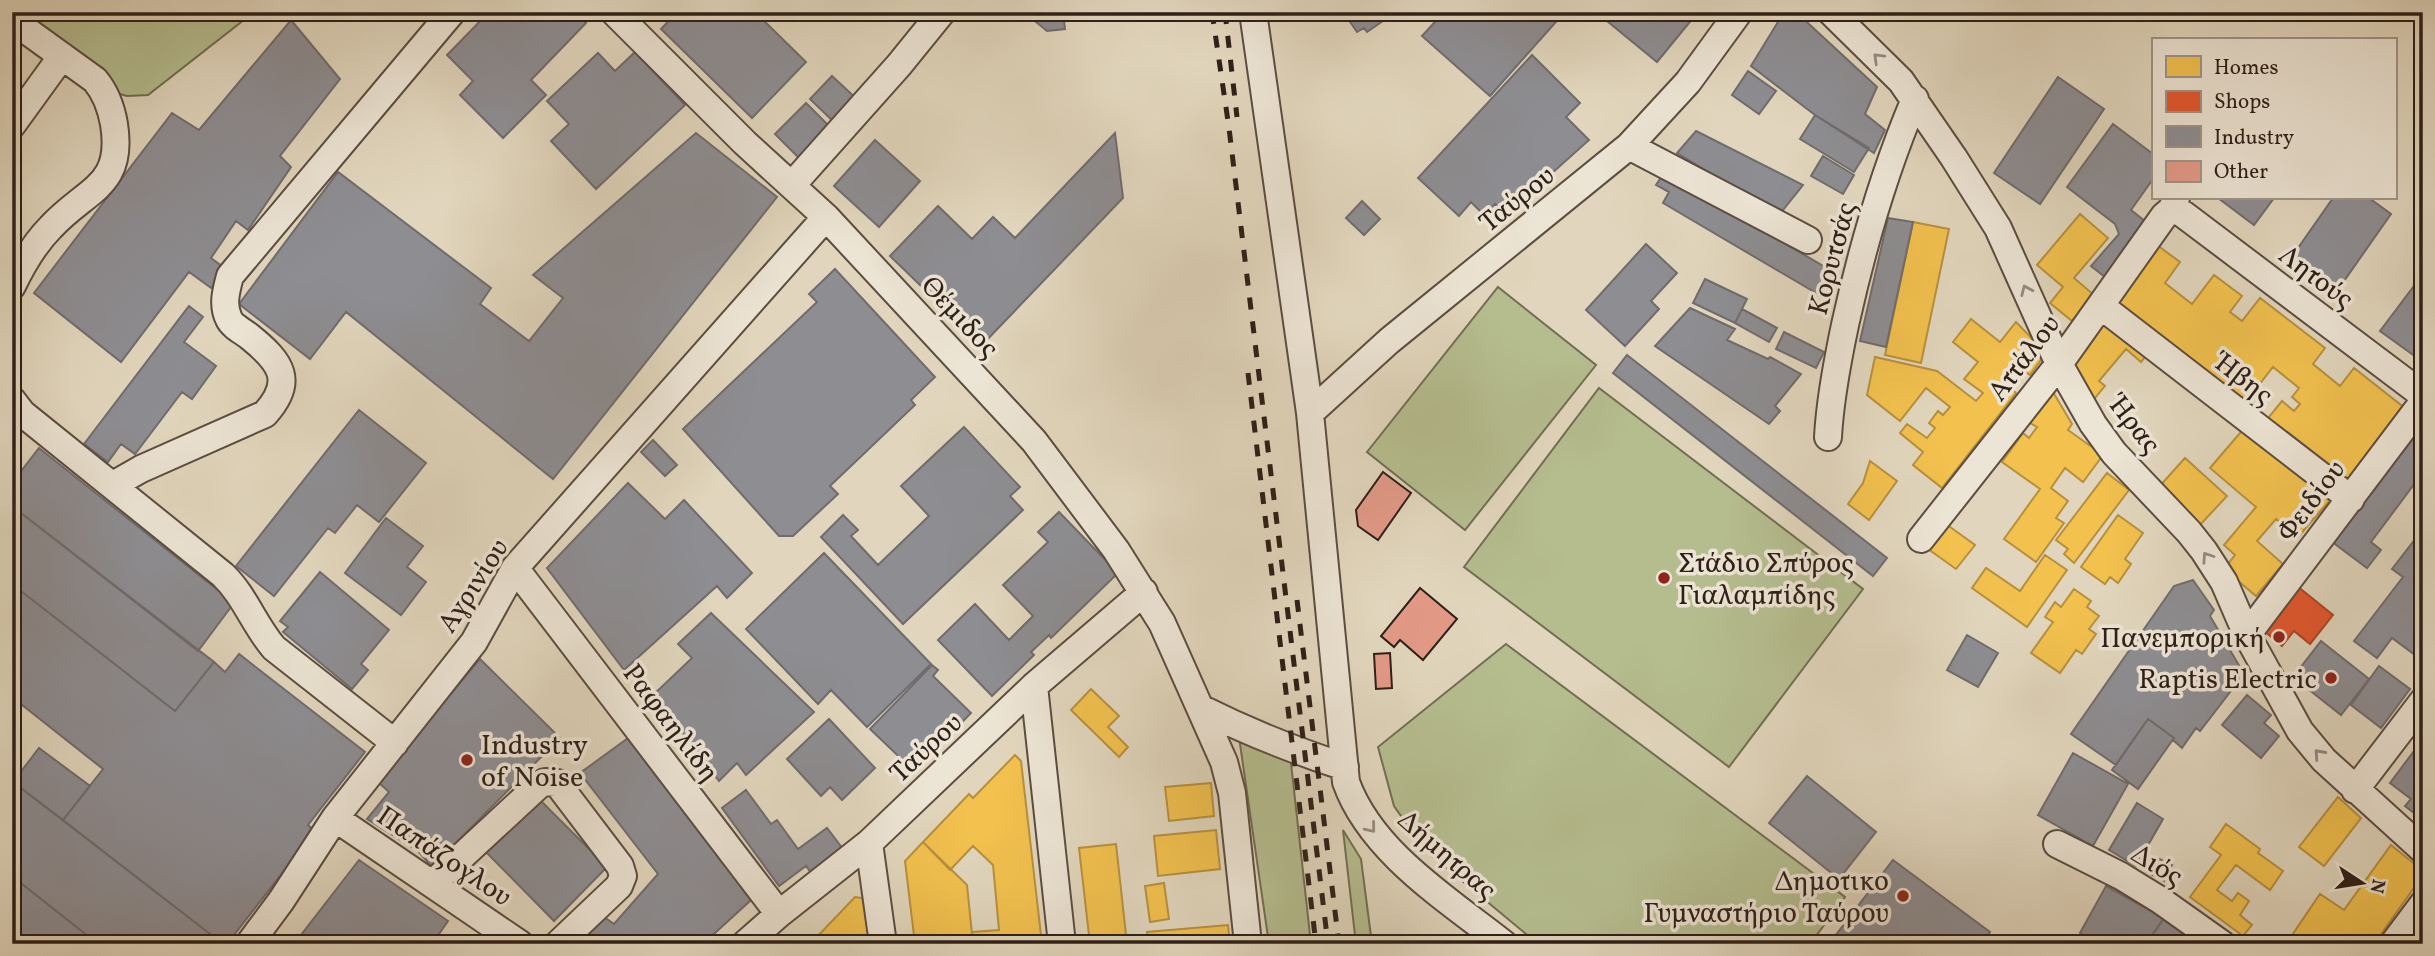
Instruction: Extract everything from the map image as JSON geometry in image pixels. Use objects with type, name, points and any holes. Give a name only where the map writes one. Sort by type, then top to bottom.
[{"type":"street","points":[[113,485],[141,469],[265,414],[278,399],[284,380],[275,361],[229,321],[224,297],[230,276],[452,12]]},
{"type":"street","name":"Θέμιδος","points":[[614,12],[745,143],[826,217],[1034,441],[1078,497],[1144,592],[1163,623],[1224,762],[1232,793],[1248,944]]},
{"type":"street","points":[[792,185],[900,65],[942,12]]},
{"type":"street","name":"Δήμητρας","points":[[1253,12],[1310,413],[1346,782],[1352,801],[1375,833],[1398,858],[1504,944]]},
{"type":"street","name":"Ταύρου","points":[[1310,413],[1389,341],[1629,146],[1688,82],[1739,12]]},
{"type":"street","name":"Ήρας","points":[[1830,12],[1901,80],[1915,99],[1998,228],[2059,364],[2093,424],[2114,453],[2204,551],[2224,582],[2247,635],[2300,731],[2324,760],[2355,790],[2423,850]]},
{"type":"street","points":[[12,20],[95,80],[106,95],[111,111],[116,151],[114,164],[105,180],[50,227],[12,286]]},
{"type":"street","points":[[12,125],[62,57]]},
{"type":"street","name":"Κορυτσάς","points":[[1828,437],[1830,398],[1859,260],[1898,139],[1915,99]]},
{"type":"street","points":[[1629,146],[1808,240]]},
{"type":"street","name":"Αττάλου","points":[[1920,539],[2059,364],[2174,204]]},
{"type":"street","name":"Λητούς","points":[[2174,204],[2183,214],[2423,395]]},
{"type":"street","name":"Αγρινίου","points":[[249,944],[281,901],[335,818],[474,642],[515,568],[826,217]]},
{"type":"street","name":"Ήβης","points":[[2101,306],[2351,499]]},
{"type":"street","points":[[12,400],[22,413],[234,586],[264,635],[280,653],[395,743]]},
{"type":"street","name":"Φειδίου","points":[[2247,635],[2423,402]]},
{"type":"street","name":"Ραφαηλίδη","points":[[515,568],[779,914]]},
{"type":"street","name":"Ταύρου","points":[[745,944],[869,843],[1034,686],[1144,592]]},
{"type":"street","points":[[1034,686],[1062,944]]},
{"type":"street","points":[[2355,790],[2423,701]]},
{"type":"street","points":[[1202,709],[1244,729],[1345,767]]},
{"type":"street","points":[[432,884],[539,785],[545,782],[557,783],[620,866],[623,876],[619,886],[558,944]]},
{"type":"street","name":"Παπάζογλου","points":[[335,818],[520,944]]},
{"type":"street","points":[[869,843],[883,944]]},
{"type":"street","name":"Διός","points":[[2057,844],[2121,876],[2160,900],[2219,943]]},
{"type":"street","points":[[2393,944],[2423,904]]},
{"type":"green space","points":[[21,12],[254,12],[148,95],[127,96],[112,92]]},
{"type":"green space","points":[[1498,287],[1596,365],[1465,530],[1367,452]]},
{"type":"green space","name":"Στάδιο Σπύρος Γιαλαμπίδης","points":[[1599,388],[1863,589],[1729,767],[1464,567]]},
{"type":"green space","points":[[1506,644],[1845,897],[1810,944],[1538,944],[1425,850],[1394,806],[1378,747]]},
{"type":"green space","points":[[1239,737],[1290,754],[1311,944],[1269,944]]},
{"type":"green space","points":[[1343,830],[1361,859],[1372,944],[1356,944]]},
{"type":"building: Homes","points":[[2080,214],[2108,238],[2074,278],[2094,295],[2072,321],[2050,303],[2063,287],[2037,265]]},
{"type":"building: Homes","points":[[1913,222],[1949,229],[1921,363],[1885,355]]},
{"type":"building: Homes","points":[[2157,245],[2180,262],[2165,283],[2192,304],[2214,275],[2242,296],[2230,312],[2242,321],[2260,298],[2325,348],[2313,364],[2340,386],[2354,368],[2406,409],[2345,487],[2264,423],[2282,401],[2294,411],[2300,404],[2292,397],[2299,388],[2273,367],[2244,404],[2113,303]]},
{"type":"building: Homes","points":[[2104,317],[2148,353],[2141,362],[2126,349],[2099,381],[2105,386],[2090,404],[2067,363]]},
{"type":"building: Homes","points":[[1971,319],[2000,342],[2016,322],[2046,353],[2030,375],[2015,364],[2003,380],[2016,393],[1942,488],[1913,465],[1923,452],[1900,433],[1907,424],[1927,438],[1935,428],[1929,423],[1938,411],[1943,415],[1950,407],[1926,388],[1900,421],[1867,395],[1875,357],[1937,371],[1976,401],[1983,393],[1964,379],[1978,362],[1953,342]]},
{"type":"building: Homes","points":[[2053,392],[2072,424],[2068,430],[2103,455],[2083,482],[2065,468],[2051,488],[2068,501],[2056,518],[2064,523],[2036,562],[2004,539],[2040,489],[2002,462],[2023,433],[2029,438],[2037,427],[2030,423]]},
{"type":"building: Homes","points":[[2246,426],[2331,499],[2298,537],[2276,519],[2257,541],[2283,564],[2256,596],[2224,569],[2235,555],[2224,545],[2256,507],[2210,468]]},
{"type":"building: Homes","points":[[2185,458],[2227,496],[2199,526],[2158,488]]},
{"type":"building: Homes","points":[[1870,461],[1897,481],[1869,520],[1848,504],[1863,483]]},
{"type":"building: Homes","points":[[2107,473],[2129,490],[2074,563],[2064,554],[2068,549],[2056,540]]},
{"type":"building: Homes","points":[[2118,515],[2143,533],[2125,559],[2131,564],[2118,583],[2110,577],[2105,584],[2081,567]]},
{"type":"building: Homes","points":[[1946,524],[1975,545],[1956,569],[1928,549]]},
{"type":"building: Homes","points":[[2045,555],[2067,570],[2027,627],[1972,588],[1986,568],[2020,591]]},
{"type":"building: Homes","points":[[2074,589],[2091,601],[2087,607],[2099,616],[2089,629],[2096,634],[2082,654],[2076,650],[2060,673],[2031,653],[2053,622],[2045,617],[2055,602],[2061,607]]},
{"type":"building: Homes","points":[[1091,689],[1119,716],[1108,727],[1128,747],[1119,757],[1071,710]]},
{"type":"building: Homes","points":[[1015,755],[1021,761],[1042,944],[973,944],[972,932],[999,930],[993,865],[973,846],[950,870],[923,842],[969,794],[973,798]]},
{"type":"building: Homes","points":[[1211,783],[1214,816],[1169,821],[1165,787]]},
{"type":"building: Homes","points":[[2338,797],[2361,818],[2324,866],[2299,847]]},
{"type":"building: Homes","points":[[2226,824],[2260,849],[2258,853],[2283,871],[2270,890],[2236,865],[2217,890],[2232,901],[2238,893],[2249,901],[2240,915],[2252,925],[2243,936],[2190,897],[2221,855],[2210,847]]},
{"type":"building: Homes","points":[[1216,830],[1220,869],[1158,876],[1154,836]]},
{"type":"building: Homes","points":[[923,842],[967,885],[973,944],[915,944],[905,861]]},
{"type":"building: Homes","points":[[1116,844],[1127,944],[1090,944],[1079,848]]},
{"type":"building: Homes","points":[[2391,845],[2423,871],[2423,875],[2374,944],[2286,944],[2320,894],[2344,910]]},
{"type":"building: Homes","points":[[1164,883],[1169,919],[1150,922],[1145,886]]},
{"type":"building: Homes","points":[[855,897],[868,899],[871,944],[814,944],[812,942]]},
{"type":"building: Homes","points":[[1228,925],[1230,944],[1148,944],[1147,932]]},
{"type":"building: Shops","points":[[2297,586],[2333,615],[2310,644],[2294,631],[2282,646],[2262,629]]},
{"type":"building: Industry","points":[[489,12],[575,12],[586,23],[531,80],[546,95],[503,138],[460,95],[473,81],[447,55]]},
{"type":"building: Industry","points":[[677,12],[755,12],[806,62],[752,118],[661,29]]},
{"type":"building: Industry","points":[[1024,12],[1063,12],[1065,29],[1047,31]]},
{"type":"building: Industry","points":[[1351,12],[1387,12],[1390,16],[1367,32],[1364,28],[1357,32],[1346,16]]},
{"type":"building: Industry","points":[[1444,12],[1563,14],[1490,96],[1422,36]]},
{"type":"building: Industry","points":[[1596,12],[1698,12],[1657,62]]},
{"type":"building: Industry","points":[[1784,12],[1796,12],[1877,87],[1865,114],[1885,130],[1874,153],[1815,115],[1751,66]]},
{"type":"building: Industry","points":[[291,20],[340,79],[280,156],[291,167],[248,230],[236,221],[211,258],[226,269],[211,288],[189,272],[121,362],[34,293],[172,113],[199,130]]},
{"type":"building: Industry","points":[[635,52],[685,105],[596,189],[551,141],[569,124],[547,101],[598,53],[615,71]]},
{"type":"building: Industry","points":[[1532,55],[1580,103],[1566,117],[1589,140],[1505,215],[1495,204],[1484,215],[1471,202],[1459,216],[1418,178]]},
{"type":"building: Industry","points":[[1748,71],[1776,91],[1759,114],[1732,95]]},
{"type":"building: Industry","points":[[832,76],[859,101],[837,125],[810,99]]},
{"type":"building: Industry","points":[[2058,77],[2104,109],[2040,204],[1994,173]]},
{"type":"building: Industry","points":[[806,103],[832,129],[801,160],[775,134]]},
{"type":"building: Industry","points":[[1815,115],[1869,148],[1854,172],[1800,139]]},
{"type":"building: Industry","points":[[2113,124],[2152,153],[2152,180],[2131,210],[2146,222],[2105,277],[2091,266],[2119,234],[2115,224],[2067,187]]},
{"type":"building: Industry","points":[[1696,131],[1803,185],[1779,215],[1677,153]]},
{"type":"building: Industry","points":[[696,133],[777,197],[553,479],[346,312],[310,359],[239,304],[338,172],[491,288],[480,304],[529,341],[563,298],[533,275]]},
{"type":"building: Industry","points":[[1115,133],[1123,198],[982,345],[890,256],[938,206],[972,239],[993,217],[1015,238]]},
{"type":"building: Industry","points":[[875,140],[920,181],[879,227],[834,186]]},
{"type":"building: Industry","points":[[1823,156],[1854,175],[1843,194],[1811,176]]},
{"type":"building: Industry","points":[[1664,173],[1825,267],[1821,296],[1663,203],[1669,192],[1656,185]]},
{"type":"building: Industry","points":[[2221,200],[2273,200],[2254,225]]},
{"type":"building: Industry","points":[[2332,200],[2372,200],[2391,214],[2337,291],[2291,258]]},
{"type":"building: Industry","points":[[1362,201],[1380,219],[1364,235],[1346,218]]},
{"type":"building: Industry","points":[[1888,218],[1913,222],[1886,347],[1860,341]]},
{"type":"building: Industry","points":[[1646,244],[1677,273],[1651,301],[1659,309],[1625,346],[1586,310]]},
{"type":"building: Industry","points":[[835,269],[935,377],[911,400],[915,405],[830,486],[838,494],[793,536],[779,536],[683,429],[817,302],[809,294]]},
{"type":"building: Industry","points":[[1705,279],[1747,299],[1735,323],[1693,303]]},
{"type":"building: Industry","points":[[2414,286],[2423,293],[2423,362],[2380,331]]},
{"type":"building: Industry","points":[[189,306],[203,317],[184,342],[216,366],[192,399],[182,392],[135,454],[121,444],[108,462],[84,444]]},
{"type":"building: Industry","points":[[1690,308],[1735,329],[1727,340],[1768,359],[1770,357],[1801,374],[1775,406],[1780,411],[1769,424],[1655,346]]},
{"type":"building: Industry","points":[[1742,309],[1777,328],[1769,342],[1735,323]]},
{"type":"building: Industry","points":[[1784,332],[1824,352],[1816,368],[1776,349]]},
{"type":"building: Industry","points":[[1627,355],[1887,558],[1873,576],[1613,373]]},
{"type":"building: Industry","points":[[359,410],[426,463],[379,522],[357,505],[335,533],[328,528],[274,596],[236,566]]},
{"type":"building: Industry","points":[[2423,417],[2423,483],[2418,479],[2371,542],[2381,550],[2367,568],[2331,541]]},
{"type":"building: Industry","points":[[964,427],[1020,487],[1010,496],[1023,510],[903,624],[821,537],[843,515],[858,530],[851,536],[878,565],[929,516],[901,486]]},
{"type":"building: Industry","points":[[653,440],[677,465],[665,476],[641,452]]},
{"type":"building: Industry","points":[[39,448],[234,603],[198,651],[12,506],[12,483]]},
{"type":"building: Industry","points":[[628,483],[665,519],[684,500],[752,573],[727,598],[717,586],[624,670],[547,568]]},
{"type":"building: Industry","points":[[12,506],[214,662],[175,711],[12,584]]},
{"type":"building: Industry","points":[[1059,512],[1118,573],[1051,638],[1049,635],[1031,652],[1034,655],[992,696],[938,640],[975,604],[1009,640],[1033,616],[1003,585],[1048,542],[1038,532]]},
{"type":"building: Industry","points":[[386,518],[423,546],[407,567],[426,582],[401,615],[345,573]]},
{"type":"building: Industry","points":[[2423,529],[2423,661],[2392,638],[2377,658],[2354,641],[2403,577],[2392,569]]},
{"type":"building: Industry","points":[[824,553],[931,664],[867,727],[831,690],[818,704],[746,629]]},
{"type":"building: Industry","points":[[320,572],[389,630],[361,664],[368,670],[352,689],[283,632],[288,627],[280,621]]},
{"type":"building: Industry","points":[[2193,580],[2214,610],[2210,616],[2244,674],[2200,731],[2196,728],[2182,748],[2174,738],[2148,719],[2116,765],[2071,734],[2174,586]]},
{"type":"building: Industry","points":[[12,584],[175,711],[214,662],[225,672],[239,654],[365,752],[308,825],[315,831],[227,944],[223,944],[63,820],[103,769],[12,697]]},
{"type":"building: Industry","points":[[711,613],[814,712],[746,775],[737,763],[719,781],[653,695],[692,658],[678,644]]},
{"type":"building: Industry","points":[[1967,635],[1998,653],[1978,687],[1947,670]]},
{"type":"building: Industry","name":"Raptis Electric","points":[[2321,641],[2369,679],[2341,715],[2293,677]]},
{"type":"building: Industry","name":"Industry of Noise","points":[[480,659],[560,738],[432,867],[418,851],[367,819],[389,792],[377,781]]},
{"type":"building: Industry","points":[[932,665],[938,670],[933,676],[971,713],[914,771],[870,729]]},
{"type":"building: Industry","points":[[2379,666],[2410,689],[2381,728],[2351,705]]},
{"type":"building: Industry","points":[[2247,695],[2271,715],[2264,723],[2279,736],[2261,758],[2222,725]]},
{"type":"building: Industry","points":[[829,719],[875,768],[842,800],[830,787],[821,796],[787,759]]},
{"type":"building: Industry","points":[[2148,719],[2174,738],[2138,789],[2112,770]]},
{"type":"building: Industry","points":[[631,736],[751,900],[703,944],[636,944],[630,940],[627,944],[572,944],[600,914],[614,924],[658,874],[580,773]]},
{"type":"building: Industry","points":[[2423,739],[2423,820],[2405,806],[2411,799],[2390,783]]},
{"type":"building: Industry","points":[[39,748],[90,786],[63,820],[13,782]]},
{"type":"building: Industry","points":[[2073,753],[2128,784],[2093,846],[2038,815]]},
{"type":"building: Industry","points":[[1807,776],[1876,832],[1839,879],[1769,823]]},
{"type":"building: Industry","points":[[13,782],[223,944],[98,944],[12,876]]},
{"type":"building: Industry","points":[[746,790],[771,824],[777,820],[798,849],[827,828],[846,853],[814,877],[806,866],[779,886],[722,808]]},
{"type":"building: Industry","points":[[537,797],[607,867],[554,921],[484,850]]},
{"type":"building: Industry","points":[[2137,803],[2163,819],[2136,866],[2109,850]]},
{"type":"building: Industry","points":[[2155,857],[2172,865],[2164,881],[2147,872]]},
{"type":"building: Industry","points":[[359,860],[448,921],[432,944],[294,944]]},
{"type":"building: Industry","name":"Δημοτικο Γυμναστήριο Ταύρου","points":[[1893,860],[1990,932],[1981,944],[1829,944]]},
{"type":"building: Industry","points":[[12,876],[98,944],[12,944]]},
{"type":"building: Industry","points":[[2106,886],[2164,918],[2146,944],[2097,944],[2080,933]]},
{"type":"building: Industry","points":[[2164,918],[2202,944],[2146,944]]},
{"type":"building: Other","points":[[1383,472],[1411,493],[1378,540],[1358,526],[1356,510]]},
{"type":"building: Other","points":[[1420,588],[1457,619],[1423,660],[1400,640],[1394,647],[1381,636]]},
{"type":"building: Other","points":[[1390,653],[1392,688],[1376,689],[1374,654]]},
{"type":"railway","points":[[1212,12],[1229,128],[1328,944]]},
{"type":"railway","points":[[1225,12],[1237,117]]},
{"type":"railway","points":[[1248,373],[1316,944]]},
{"type":"railway","points":[[1297,600],[1339,944]]},
{"type":"place","name":"Στάδιο Σπύρος Γιαλαμπίδης","points":[[1664,578]]},
{"type":"place","name":"Πανεμπορική","points":[[2279,637]]},
{"type":"place","name":"Raptis Electric","points":[[2331,678]]},
{"type":"place","name":"Industry of Noise","points":[[467,760]]},
{"type":"place","name":"Δημοτικο Γυμναστήριο Ταύρου","points":[[1903,896]]}]
